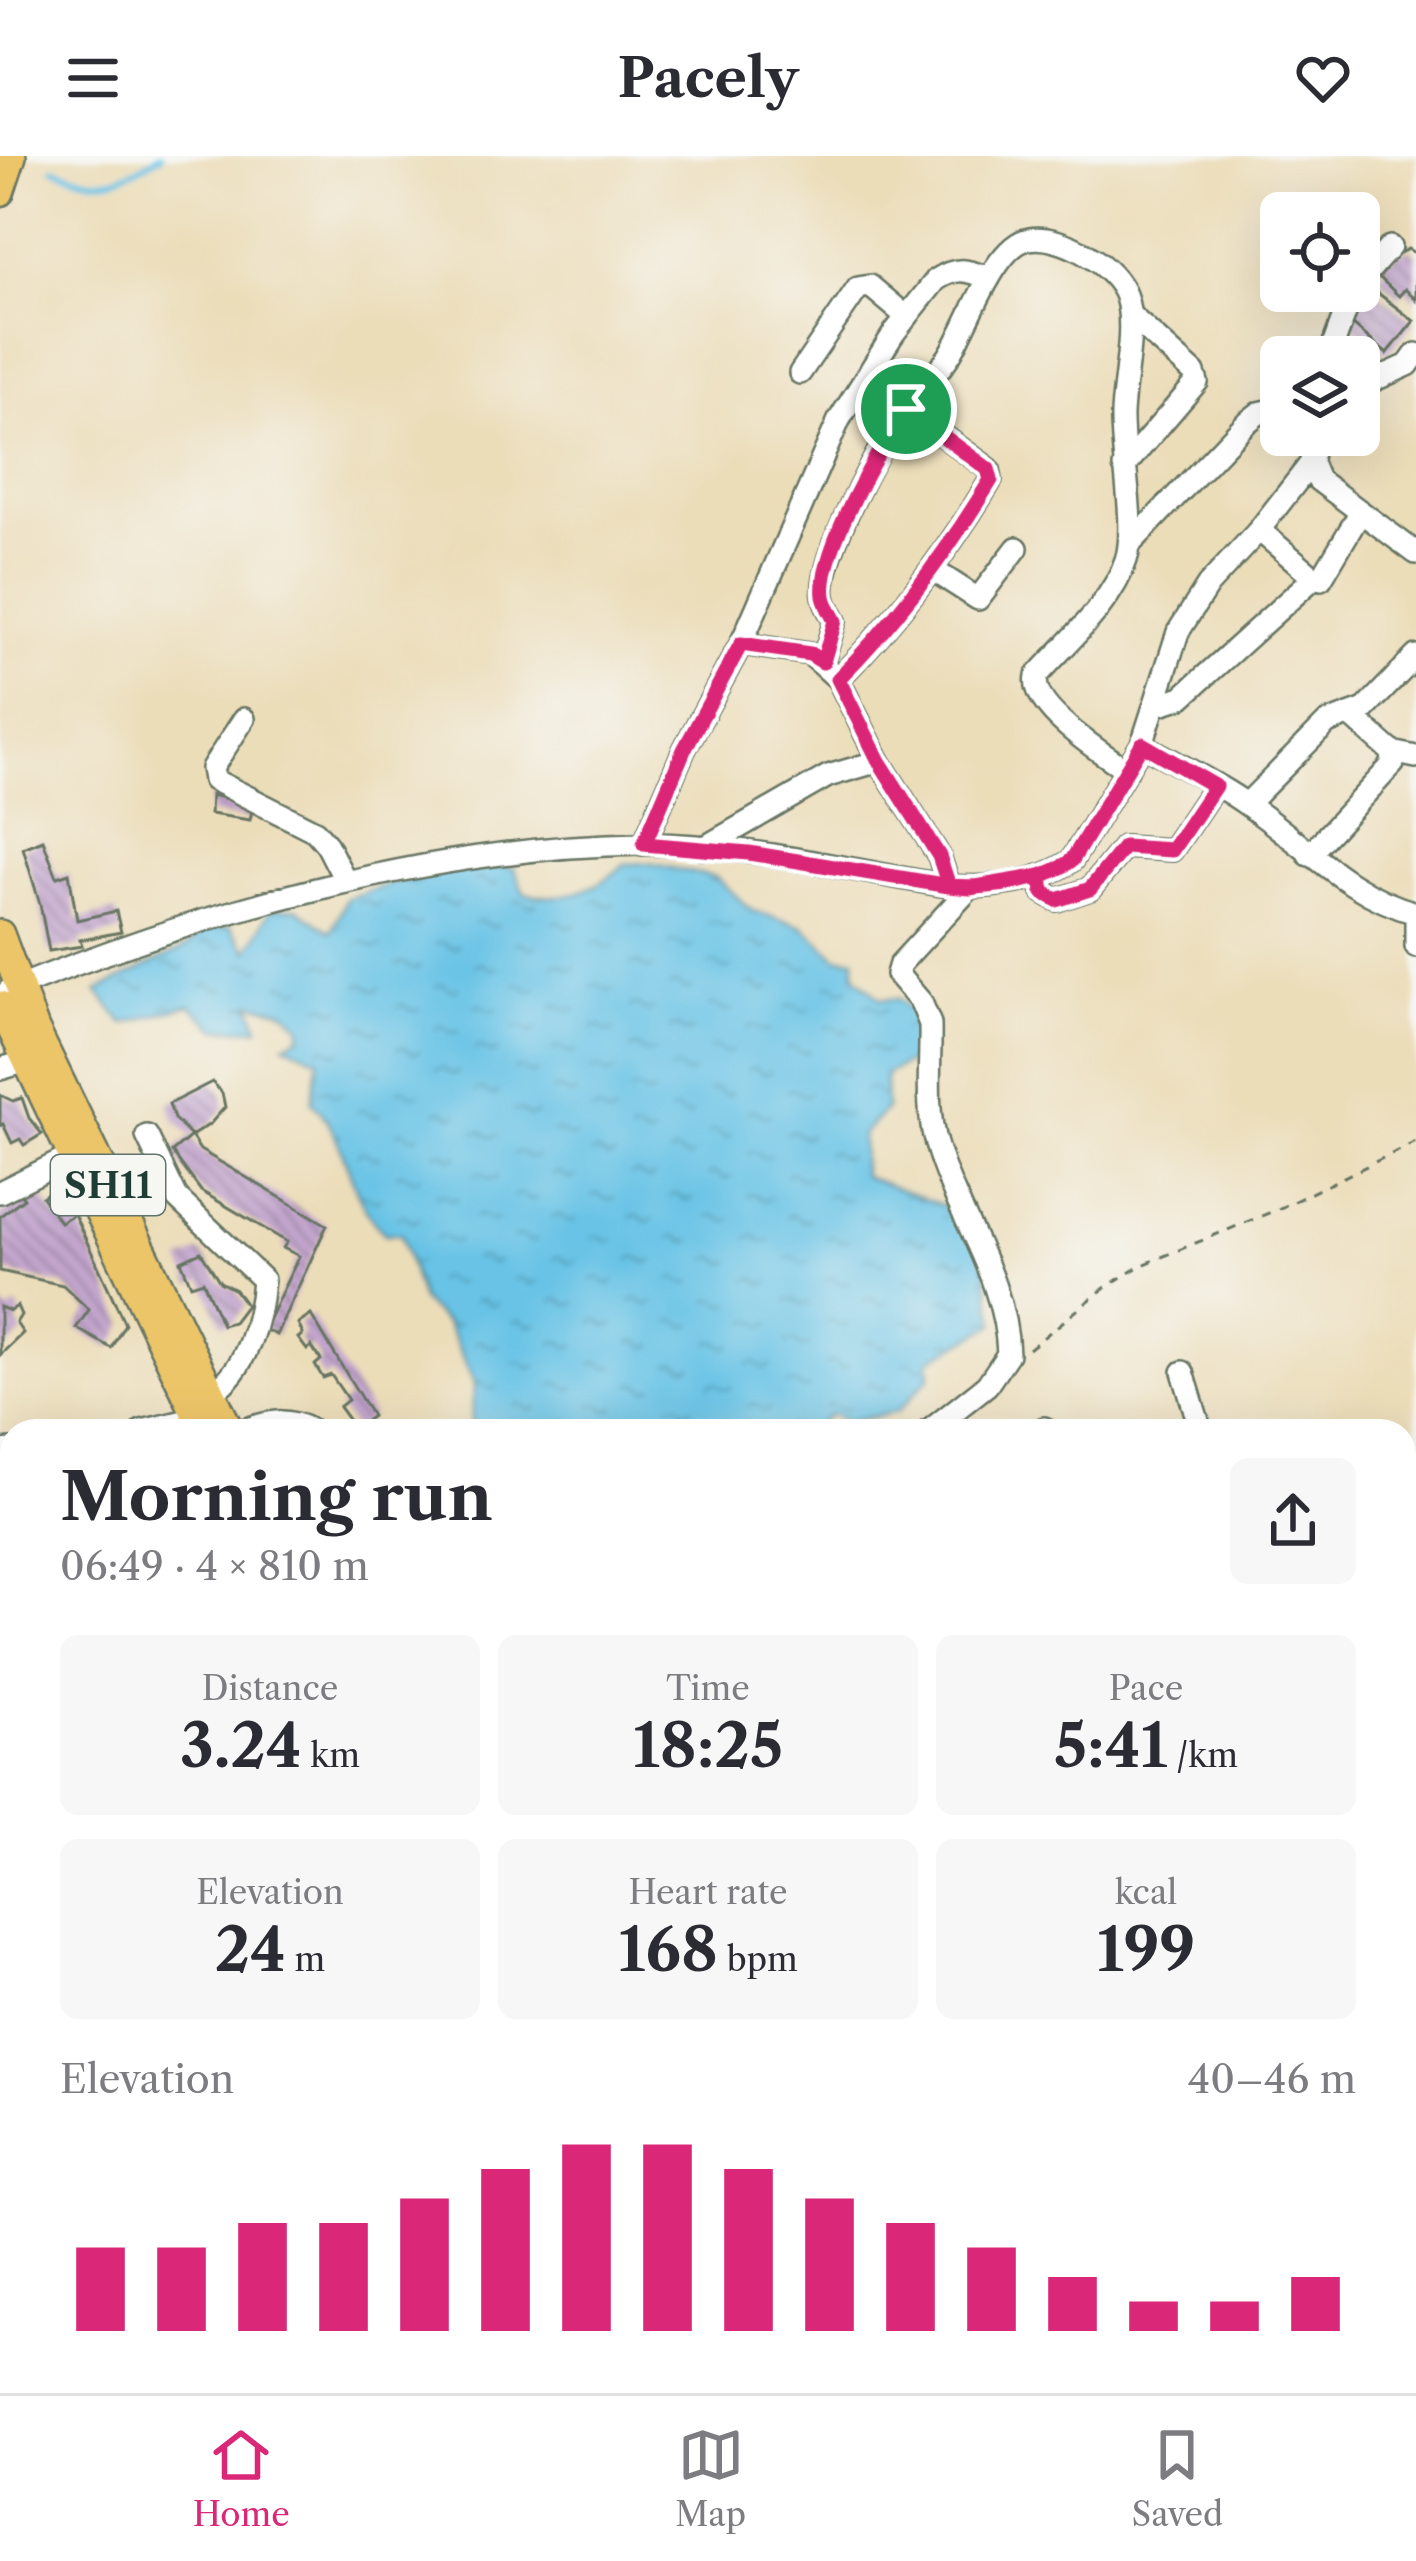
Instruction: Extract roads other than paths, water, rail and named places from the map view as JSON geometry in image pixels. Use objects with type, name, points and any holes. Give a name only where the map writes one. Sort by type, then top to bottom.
[{"type":"main road","points":[[0,192],[12,156]]},
{"type":"main road","name":"SH11","points":[[0,934],[12,1065],[70,1156],[198,1419]]},
{"type":"main road","name":"SH11","points":[[6,1010],[35,1029],[224,1419]]},
{"type":"street","points":[[830,670],[835,621],[824,598],[824,585],[840,529],[865,475],[906,409],[949,356],[1006,251],[1025,239],[1049,238],[1082,253],[1124,291],[1130,315],[1122,419],[1132,542],[1124,567],[1092,614],[1035,684],[1080,738],[1127,770]]},
{"type":"street","points":[[1380,259],[1390,248]]},
{"type":"street","points":[[644,844],[684,750],[741,644],[839,420],[868,370],[936,280],[962,269],[989,278]]},
{"type":"street","points":[[800,373],[858,287],[869,286],[908,316]]},
{"type":"street","points":[[1124,467],[1197,382],[1194,373],[1130,315]]},
{"type":"street","points":[[1380,377],[1408,364],[1416,354]]},
{"type":"street","points":[[830,670],[869,648],[933,570],[991,474],[906,409]]},
{"type":"street","points":[[1132,542],[1260,412]]},
{"type":"street","points":[[1312,456],[1318,480],[1416,553]]},
{"type":"street","points":[[6,1010],[192,927],[346,882],[477,856],[644,844],[960,887],[1054,874],[1072,860],[1142,744],[1178,632],[1208,585],[1311,464]]},
{"type":"street","points":[[1321,578],[1360,513]]},
{"type":"street","points":[[1157,705],[1182,697],[1308,583],[1307,572],[1259,530]]},
{"type":"street","points":[[933,570],[978,599],[1017,548]]},
{"type":"street","points":[[741,644],[810,654],[830,670],[879,761],[960,887]]},
{"type":"street","points":[[1247,804],[1327,723],[1379,699],[1416,656]]},
{"type":"street","points":[[1350,715],[1392,752],[1416,757]]},
{"type":"street","points":[[244,718],[212,768],[214,780],[315,831],[346,882]]},
{"type":"street","points":[[1142,744],[1247,804],[1381,904],[1416,918],[1416,946]]},
{"type":"street","points":[[1310,855],[1394,764],[1392,752]]},
{"type":"street","points":[[702,849],[829,776],[879,761]]},
{"type":"street","points":[[1041,876],[1043,892],[1057,900],[1090,889],[1124,847],[1172,850],[1215,786]]},
{"type":"street","points":[[943,1419],[987,1385],[1008,1354],[981,1246],[936,1147],[926,1010],[897,974],[960,887]]},
{"type":"street","points":[[147,1136],[177,1198],[262,1280],[243,1361],[230,1380],[212,1392]]},
{"type":"street","points":[[0,1192],[70,1156]]},
{"type":"street","points":[[1183,1372],[1197,1419]]},
{"type":"water","points":[[463,861],[514,868],[524,893],[537,896],[577,892],[624,864],[649,863],[717,878],[752,911],[803,926],[838,958],[855,958],[855,975],[881,999],[899,999],[916,1015],[918,1057],[885,1075],[886,1109],[862,1135],[863,1176],[949,1208],[984,1257],[995,1324],[929,1360],[930,1377],[897,1412],[862,1419],[830,1414],[824,1419],[471,1419],[475,1383],[447,1325],[421,1301],[401,1234],[385,1234],[372,1219],[334,1133],[312,1102],[319,1059],[285,1044],[301,1035],[301,1026],[283,1010],[251,1003],[259,1028],[217,1029],[190,1005],[124,1024],[97,991],[188,946],[204,928],[230,927],[248,951],[271,909],[296,908],[331,932],[347,898]]},
{"type":"waterway","points":[[53,168],[109,180],[161,156]]}]
